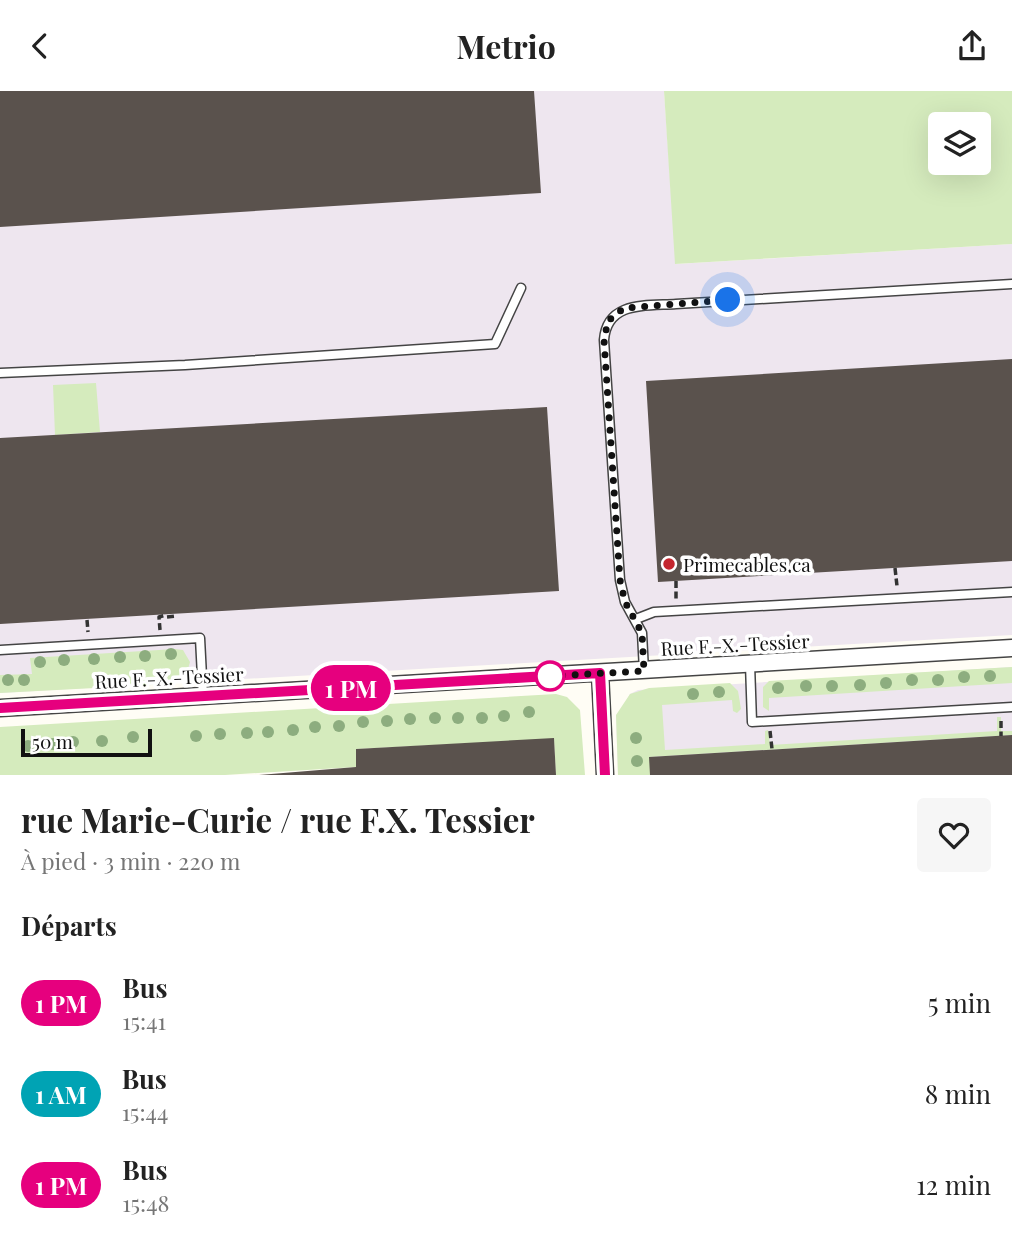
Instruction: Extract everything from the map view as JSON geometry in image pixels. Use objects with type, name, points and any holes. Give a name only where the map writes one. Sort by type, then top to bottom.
[{"type":"street","name":"Rue F.-X.-Tessier","points":[[0,708],[1012,648]]},
{"type":"street","points":[[600,673],[605,775]]},
{"type":"lane","points":[[644,671],[642,633],[622,594],[612,484],[604,340],[608,321],[614,314],[624,308],[676,303],[1012,284]]},
{"type":"lane","points":[[0,373],[184,365],[495,344],[521,288]]},
{"type":"lane","points":[[636,619],[654,612],[1012,592]]},
{"type":"lane","points":[[0,650],[200,639],[203,696]]},
{"type":"lane","points":[[750,664],[752,722],[1012,707]]},
{"type":"path","points":[[895,568],[898,599]]},
{"type":"path","points":[[676,580],[676,611]]},
{"type":"path","points":[[159,617],[176,617]]},
{"type":"shaded area","points":[[0,91],[664,91],[676,264],[1012,244],[1012,635],[0,693]]},
{"type":"shaded area","points":[[1012,667],[1012,775],[618,775],[616,715],[619,715],[630,694],[638,690]]},
{"type":"green space","points":[[664,91],[1012,91],[1012,244],[675,264]]},
{"type":"green space","points":[[96,383],[100,432],[55,435],[53,385]]},
{"type":"green space","points":[[183,650],[190,662],[186,676],[171,684],[0,693],[0,675],[32,674],[30,658]]},
{"type":"green space","points":[[1012,667],[1012,683],[769,698],[769,711],[763,707],[763,687],[769,681]]},
{"type":"green space","points":[[730,683],[738,691],[741,709],[737,713],[733,711],[732,700],[662,705],[665,750],[765,744],[765,731],[768,730],[770,745],[997,731],[997,717],[1001,717],[1001,731],[1012,731],[1012,735],[650,757],[650,775],[618,775],[616,715],[630,694],[649,688]]},
{"type":"green space","points":[[556,694],[567,697],[580,710],[585,775],[556,775],[554,739],[356,749],[356,767],[225,775],[0,775],[0,727]]},
{"type":"building","points":[[0,91],[534,91],[541,193],[0,227]]},
{"type":"building","points":[[1012,359],[1012,561],[658,582],[646,381]]},
{"type":"building","points":[[547,407],[559,591],[0,624],[0,438]]},
{"type":"building","points":[[1012,735],[1012,775],[650,775],[649,757]]},
{"type":"building","points":[[554,738],[556,775],[259,775],[356,767],[356,749]]},
{"type":"bus line","points":[[0,708],[600,673],[605,775]]},
{"type":"place","name":"Primecables.ca","points":[[669,564]]},
{"type":"route","points":[[550,676],[644,671],[642,633],[625,602],[620,580],[604,340],[608,321],[624,308],[728,300]]}]
